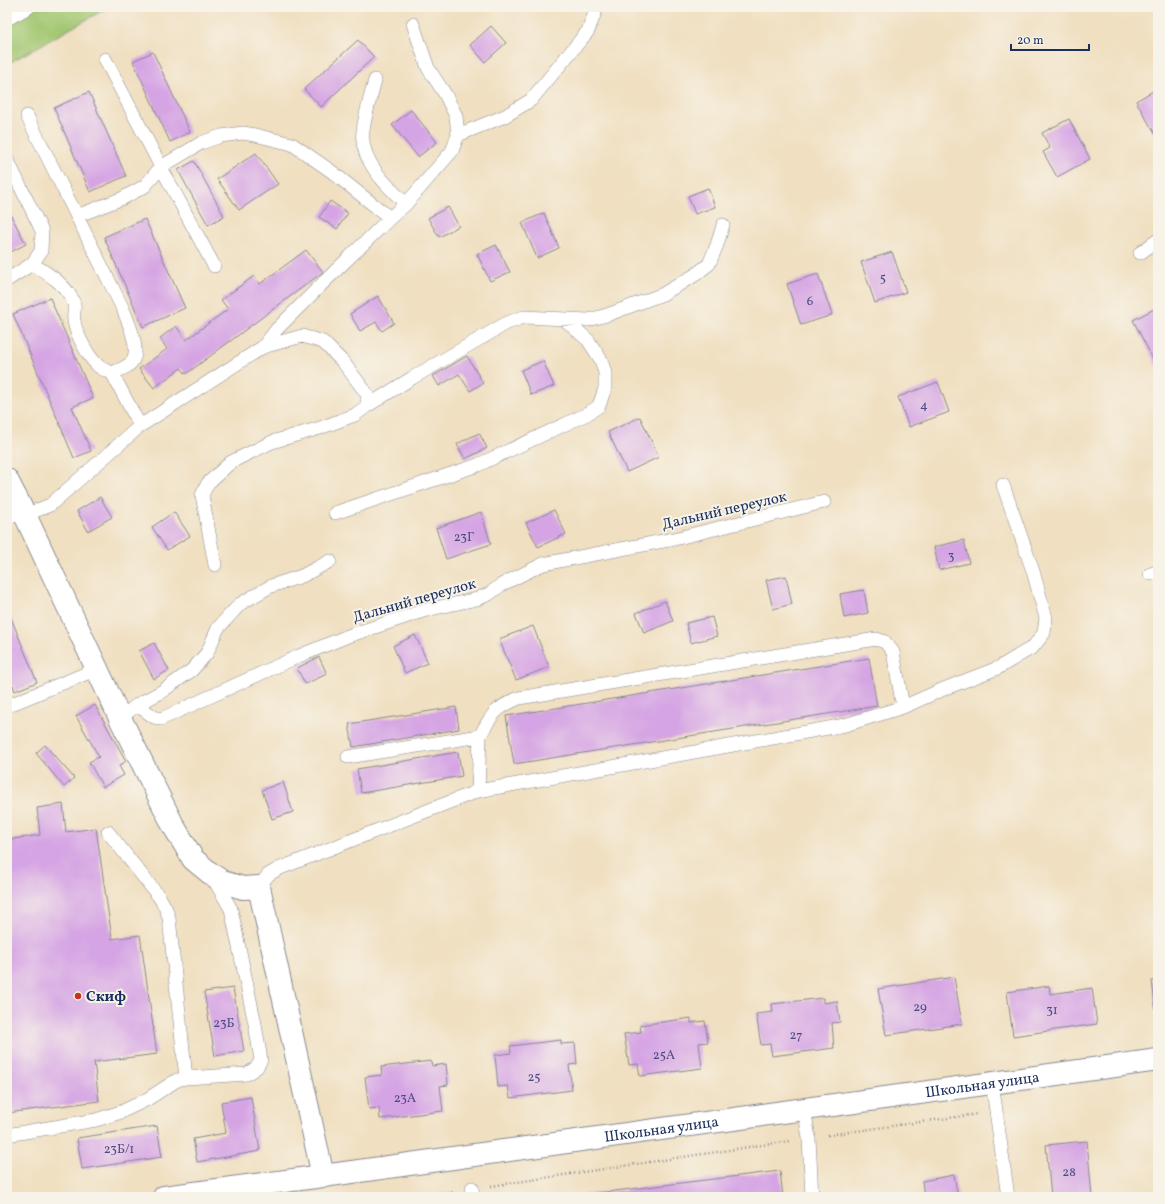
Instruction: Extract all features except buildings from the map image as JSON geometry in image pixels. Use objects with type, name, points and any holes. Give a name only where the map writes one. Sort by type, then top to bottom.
[{"type":"street","points":[[7,480],[16,515],[97,669],[128,712],[173,825],[193,858],[223,882],[243,888],[259,887],[323,1176]]},
{"type":"street","name":"Школьная улица","points":[[168,1197],[1158,1060]]},
{"type":"lane","points":[[458,135],[505,116],[531,100],[588,31],[596,10],[595,7]]},
{"type":"lane","points":[[7,19],[22,8]]},
{"type":"lane","points":[[263,347],[277,329],[406,204],[452,151],[458,135],[456,116],[445,94],[428,68],[413,24]]},
{"type":"lane","points":[[105,59],[214,266]]},
{"type":"lane","points":[[375,80],[363,132],[365,153],[384,184],[406,204]]},
{"type":"lane","points":[[27,116],[123,309],[131,330],[136,352],[132,361],[123,368],[112,373]]},
{"type":"lane","points":[[77,216],[123,198],[145,186],[161,167],[201,143],[221,136],[243,133],[292,144],[331,171],[390,218]]},
{"type":"lane","points":[[7,159],[42,230],[41,251],[32,264],[7,280]]},
{"type":"lane","points":[[215,566],[202,495],[208,483],[231,462],[272,442],[320,428],[355,415],[366,406],[412,378],[507,323],[524,317],[588,320],[607,315],[663,294],[695,275],[709,264],[717,245],[722,225]]},
{"type":"lane","points":[[1140,253],[1158,240]]},
{"type":"lane","points":[[32,264],[50,275],[67,291],[74,304],[74,322],[88,353],[101,369],[112,373],[140,426]]},
{"type":"lane","points":[[335,513],[478,465],[587,414],[599,406],[605,388],[605,373],[601,360],[588,340],[564,319]]},
{"type":"lane","points":[[16,515],[50,505],[140,426],[263,347],[302,336],[323,342],[343,362],[367,394],[366,406]]},
{"type":"lane","points":[[259,887],[268,875],[278,869],[478,791],[845,725],[903,707],[946,688],[998,668],[1033,648],[1044,633],[1046,618],[1033,570],[1003,485]]},
{"type":"lane","name":"Дальний переулок","points":[[128,712],[161,719],[299,656],[348,636],[426,610],[477,599],[489,594],[501,584],[543,564],[674,539],[824,502]]},
{"type":"lane","points":[[128,712],[161,692],[192,670],[207,653],[218,628],[240,604],[271,586],[302,576],[330,561]]},
{"type":"lane","points":[[478,791],[480,736],[489,719],[504,704],[520,698],[876,639],[885,642],[893,652],[903,707]]},
{"type":"lane","points":[[7,706],[97,669]]},
{"type":"lane","points":[[348,757],[480,736]]},
{"type":"lane","points":[[108,832],[160,898],[169,918],[186,1078]]},
{"type":"lane","points":[[7,1135],[96,1120],[121,1112],[146,1100],[177,1080],[186,1078],[247,1074],[257,1067],[261,1060],[231,909],[210,873]]},
{"type":"lane","points":[[992,1082],[1008,1197]]},
{"type":"lane","points":[[804,1108],[809,1138],[812,1197]]},
{"type":"path","points":[[416,1197],[473,1193],[809,1138],[997,1111]]},
{"type":"green space","points":[[7,7],[109,7],[7,64]]},
{"type":"place","name":"Скиф","points":[[78,996]]}]
